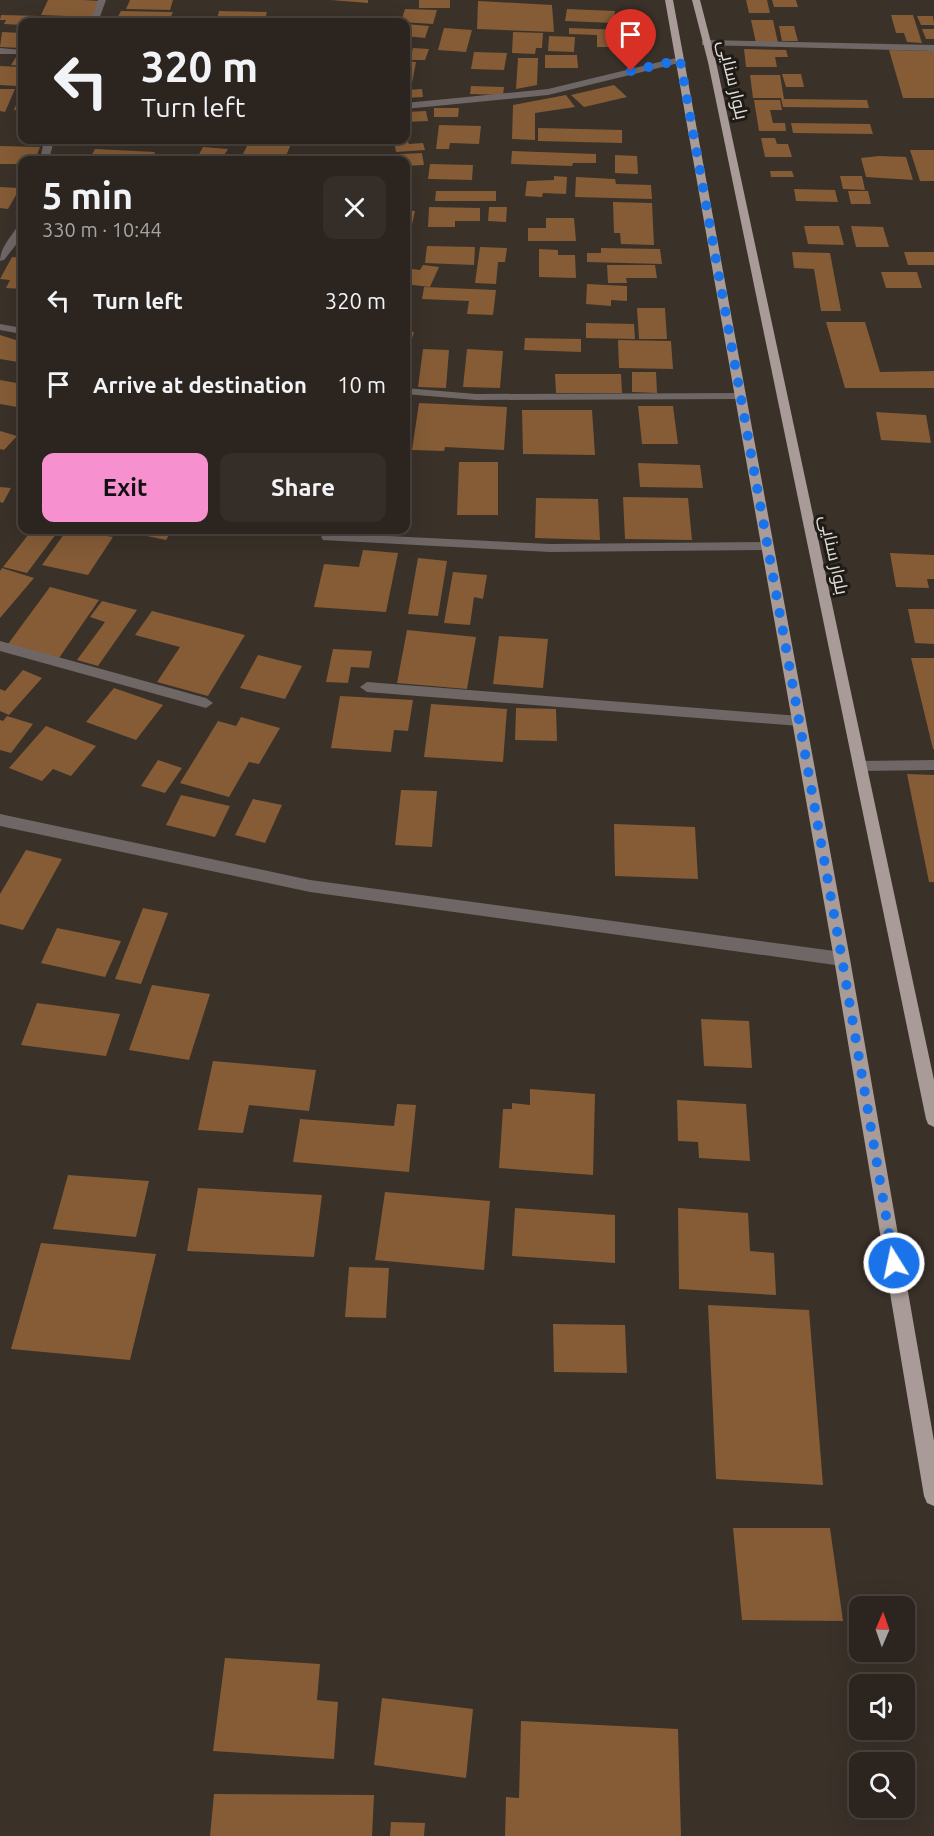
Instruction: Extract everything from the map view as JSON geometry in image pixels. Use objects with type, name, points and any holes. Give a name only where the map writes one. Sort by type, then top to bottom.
[{"type":"main road","points":[[669,0],[842,959],[934,1496]]},
{"type":"main road","name":"بلوار سنایی","points":[[696,0],[705,43],[712,62],[934,1119]]},
{"type":"street","points":[[95,18],[102,0]]},
{"type":"street","points":[[705,43],[934,48]]},
{"type":"street","points":[[0,51],[18,52]]},
{"type":"street","points":[[410,106],[548,92],[680,60]]},
{"type":"street","points":[[0,258],[18,236]]},
{"type":"street","points":[[0,327],[18,330]]},
{"type":"street","points":[[410,391],[476,397],[740,396]]},
{"type":"street","points":[[327,537],[550,548],[767,546]]},
{"type":"street","points":[[0,646],[206,703]]},
{"type":"street","points":[[367,687],[799,722]]},
{"type":"street","points":[[860,766],[934,765]]},
{"type":"street","points":[[0,820],[310,886],[842,959]]},
{"type":"building","points":[[48,0],[101,1],[94,17],[41,15]]},
{"type":"building","points":[[130,0],[173,0],[170,10],[126,9]]},
{"type":"building","points":[[331,0],[368,0],[368,3]]},
{"type":"building","points":[[419,0],[450,0],[450,8],[419,8]]},
{"type":"building","points":[[746,0],[767,0],[770,13],[749,13]]},
{"type":"building","points":[[772,0],[796,0],[798,7],[774,7]]},
{"type":"building","points":[[478,1],[552,5],[554,32],[477,29]]},
{"type":"building","points":[[405,9],[437,10],[433,24],[410,23],[410,18],[402,18]]},
{"type":"building","points":[[567,9],[615,11],[614,23],[565,21]]},
{"type":"building","points":[[121,11],[173,12],[170,18],[117,18]]},
{"type":"building","points":[[219,11],[267,12],[265,18],[217,18]]},
{"type":"building","points":[[1,15],[40,16],[39,18],[18,18],[18,25],[4,24],[6,20],[0,20]]},
{"type":"building","points":[[891,15],[913,15],[922,43],[907,42],[904,33],[896,33]]},
{"type":"building","points":[[917,16],[933,16],[934,25],[921,25]]},
{"type":"building","points":[[751,20],[773,20],[778,43],[756,43]]},
{"type":"building","points":[[410,24],[429,26],[425,38],[410,36]]},
{"type":"building","points":[[779,26],[794,26],[798,41],[782,41]]},
{"type":"building","points":[[444,28],[472,30],[466,52],[438,50]]},
{"type":"building","points":[[569,28],[623,30],[624,47],[597,47],[597,35],[569,34]]},
{"type":"building","points":[[922,29],[934,29],[934,39],[926,39]]},
{"type":"building","points":[[2,32],[18,33],[18,48],[0,47]]},
{"type":"building","points":[[513,32],[543,33],[542,48],[536,48],[535,54],[512,53]]},
{"type":"building","points":[[549,36],[575,37],[574,52],[548,51]]},
{"type":"building","points":[[413,48],[429,49],[425,60],[410,60]]},
{"type":"building","points":[[744,49],[786,50],[788,57],[775,57],[777,67],[746,67]]},
{"type":"building","points":[[889,50],[934,51],[934,98],[903,98]]},
{"type":"building","points":[[474,52],[507,53],[504,70],[471,69]]},
{"type":"building","points":[[18,54],[18,66],[11,65]]},
{"type":"building","points":[[545,55],[577,55],[578,68],[545,68]]},
{"type":"building","points":[[518,58],[538,58],[537,85],[516,89]]},
{"type":"building","points":[[410,61],[416,62],[410,88]]},
{"type":"building","points":[[0,66],[18,67],[18,86],[0,85]]},
{"type":"building","points":[[782,74],[801,74],[804,87],[786,87]]},
{"type":"building","points":[[750,75],[780,75],[784,99],[867,100],[869,108],[783,107],[781,98],[753,98]]},
{"type":"building","points":[[614,85],[627,97],[584,107],[571,95]]},
{"type":"building","points":[[471,86],[504,87],[503,95],[470,94]]},
{"type":"building","points":[[0,89],[15,89],[5,112],[0,111]]},
{"type":"building","points":[[422,89],[423,97],[410,98],[410,90]]},
{"type":"building","points":[[566,95],[575,107],[535,113],[535,140],[512,139],[513,105]]},
{"type":"building","points":[[754,100],[780,100],[782,110],[770,110],[773,123],[785,123],[786,131],[759,131]]},
{"type":"building","points":[[434,108],[459,108],[458,117],[434,117]]},
{"type":"building","points":[[426,111],[428,121],[410,122],[410,112]]},
{"type":"building","points":[[791,123],[870,124],[873,134],[793,133]]},
{"type":"building","points":[[439,125],[481,126],[479,144],[450,143],[449,149],[436,149]]},
{"type":"building","points":[[538,128],[622,130],[622,143],[538,141]]},
{"type":"building","points":[[761,138],[775,138],[777,144],[788,144],[792,157],[765,157]]},
{"type":"building","points":[[423,143],[425,150],[396,152],[395,144]]},
{"type":"building","points":[[248,144],[291,144],[286,156],[242,156]]},
{"type":"building","points":[[0,146],[40,147],[37,156],[18,156],[18,164],[0,164]]},
{"type":"building","points":[[203,147],[228,149],[224,156],[198,156]]},
{"type":"building","points":[[95,149],[155,152],[154,156],[91,156]]},
{"type":"building","points":[[910,150],[934,150],[934,181],[920,181]]},
{"type":"building","points":[[512,151],[596,154],[596,163],[573,163],[572,166],[511,164]]},
{"type":"building","points":[[422,153],[424,165],[410,166],[410,156],[362,156]]},
{"type":"building","points":[[615,155],[637,156],[638,174],[615,173]]},
{"type":"building","points":[[906,157],[913,180],[866,177],[861,158]]},
{"type":"building","points":[[430,164],[473,165],[472,180],[428,179]]},
{"type":"building","points":[[770,171],[792,171],[794,177],[771,177]]},
{"type":"building","points":[[554,176],[567,177],[566,194],[543,193],[542,197],[525,196],[527,181],[554,180]]},
{"type":"building","points":[[840,176],[862,176],[865,190],[843,189]]},
{"type":"building","points":[[576,177],[615,179],[616,184],[651,185],[652,199],[575,197]]},
{"type":"building","points":[[0,187],[18,188],[8,209],[0,208]]},
{"type":"building","points":[[794,189],[835,190],[838,202],[796,201]]},
{"type":"building","points":[[436,191],[496,191],[496,201],[435,201]]},
{"type":"building","points":[[848,191],[868,191],[871,204],[851,204]]},
{"type":"building","points":[[613,202],[652,203],[654,245],[621,244],[620,233],[614,233]]},
{"type":"building","points":[[429,207],[480,208],[480,221],[455,221],[455,227],[428,227]]},
{"type":"building","points":[[489,207],[507,207],[506,222],[488,221]]},
{"type":"building","points":[[410,210],[415,211],[410,234]]},
{"type":"building","points":[[546,218],[574,218],[576,241],[528,241],[528,228],[546,228]]},
{"type":"building","points":[[804,226],[839,226],[844,245],[808,244]]},
{"type":"building","points":[[851,226],[883,227],[889,247],[856,247]]},
{"type":"building","points":[[427,246],[475,247],[474,265],[425,263]]},
{"type":"building","points":[[480,247],[507,248],[505,262],[498,262],[496,284],[475,283]]},
{"type":"building","points":[[601,248],[660,249],[662,264],[587,262],[587,253],[601,253]]},
{"type":"building","points":[[539,249],[558,250],[558,255],[575,255],[576,278],[539,277]]},
{"type":"building","points":[[792,252],[830,253],[841,311],[821,311],[814,269],[794,268]]},
{"type":"building","points":[[904,252],[934,252],[934,265],[908,265]]},
{"type":"building","points":[[12,257],[18,258],[18,289],[6,288],[10,280],[0,279]]},
{"type":"building","points":[[423,265],[439,267],[430,287],[410,285],[410,269],[420,270]]},
{"type":"building","points":[[607,265],[655,265],[657,278],[626,278],[627,283],[608,283]]},
{"type":"building","points":[[881,272],[917,272],[922,288],[886,288]]},
{"type":"building","points":[[587,284],[627,286],[627,301],[611,300],[611,306],[586,304]]},
{"type":"building","points":[[424,287],[496,290],[493,315],[467,314],[469,301],[422,299]]},
{"type":"building","points":[[637,308],[665,308],[667,339],[639,339]]},
{"type":"building","points":[[826,322],[865,322],[880,372],[934,371],[934,388],[845,388]]},
{"type":"building","points":[[586,323],[634,324],[635,339],[586,338]]},
{"type":"building","points":[[410,332],[414,332],[410,345]]},
{"type":"building","points":[[0,335],[18,341],[18,362],[0,359]]},
{"type":"building","points":[[525,338],[581,339],[581,352],[524,350]]},
{"type":"building","points":[[618,340],[671,341],[673,369],[619,368]]},
{"type":"building","points":[[423,349],[449,350],[446,388],[418,387]]},
{"type":"building","points":[[467,349],[503,351],[500,388],[463,387]]},
{"type":"building","points":[[632,372],[656,372],[657,393],[632,392]]},
{"type":"building","points":[[555,374],[621,374],[622,393],[556,393]]},
{"type":"building","points":[[0,380],[18,383],[17,407],[0,404]]},
{"type":"building","points":[[419,403],[507,407],[504,450],[445,447],[444,451],[412,450]]},
{"type":"building","points":[[638,406],[673,406],[678,444],[642,444]]},
{"type":"building","points":[[522,410],[592,410],[595,455],[523,454]]},
{"type":"building","points":[[876,412],[926,415],[931,443],[881,440]]},
{"type":"building","points":[[0,431],[17,436],[4,450],[0,449]]},
{"type":"building","points":[[459,462],[498,462],[498,515],[457,515]]},
{"type":"building","points":[[638,463],[700,465],[703,488],[640,487]]},
{"type":"building","points":[[0,487],[11,488],[3,503],[0,502]]},
{"type":"building","points":[[623,497],[688,498],[692,540],[625,539]]},
{"type":"building","points":[[536,498],[598,499],[600,540],[535,538]]},
{"type":"building","points":[[29,534],[56,534],[27,573],[3,567]]},
{"type":"building","points":[[64,534],[113,537],[88,575],[42,565]]},
{"type":"building","points":[[137,534],[170,534],[166,540]]},
{"type":"building","points":[[363,550],[398,553],[386,612],[314,607],[324,564],[359,567]]},
{"type":"building","points":[[890,553],[934,555],[934,579],[927,579],[929,588],[896,587]]},
{"type":"building","points":[[418,558],[447,561],[438,616],[408,614]]},
{"type":"building","points":[[2,568],[34,578],[0,618],[0,571]]},
{"type":"building","points":[[453,572],[487,575],[483,599],[474,597],[470,625],[444,623]]},
{"type":"building","points":[[50,587],[99,600],[59,658],[8,644]]},
{"type":"building","points":[[102,601],[137,610],[98,666],[77,660],[105,622],[90,617]]},
{"type":"building","points":[[908,609],[934,609],[934,644],[915,643]]},
{"type":"building","points":[[152,611],[245,635],[208,696],[157,682],[180,647],[135,635]]},
{"type":"building","points":[[407,630],[476,637],[467,689],[397,683]]},
{"type":"building","points":[[499,636],[548,639],[543,688],[493,684]]},
{"type":"building","points":[[333,649],[372,651],[369,668],[351,667],[348,683],[326,682]]},
{"type":"building","points":[[258,655],[302,666],[285,699],[240,688]]},
{"type":"building","points":[[911,658],[934,658],[934,749],[933,749]]},
{"type":"building","points":[[23,670],[42,678],[9,715],[0,711],[0,689],[5,691]]},
{"type":"building","points":[[114,688],[163,705],[136,740],[86,722]]},
{"type":"building","points":[[340,696],[413,700],[408,731],[394,730],[391,752],[331,748]]},
{"type":"building","points":[[431,704],[507,709],[503,762],[424,757]]},
{"type":"building","points":[[516,708],[556,709],[557,741],[515,740]]},
{"type":"building","points":[[7,716],[33,724],[11,753],[0,750],[0,720],[3,721]]},
{"type":"building","points":[[241,717],[280,728],[259,764],[249,762],[229,797],[180,783],[218,721],[236,726]]},
{"type":"building","points":[[46,726],[96,746],[71,776],[53,769],[42,781],[9,768]]},
{"type":"building","points":[[158,760],[182,768],[165,793],[141,786]]},
{"type":"building","points":[[907,774],[934,775],[934,882],[929,882]]},
{"type":"building","points":[[401,790],[437,791],[432,847],[395,845]]},
{"type":"building","points":[[181,795],[230,806],[215,837],[166,825]]},
{"type":"building","points":[[253,799],[282,805],[265,843],[235,835]]},
{"type":"building","points":[[614,824],[695,827],[698,879],[615,876]]},
{"type":"building","points":[[26,850],[62,859],[23,930],[0,924],[0,894]]},
{"type":"building","points":[[143,908],[168,913],[141,984],[115,979]]},
{"type":"building","points":[[57,928],[121,941],[105,977],[41,963]]},
{"type":"building","points":[[152,985],[210,994],[189,1060],[129,1050]]},
{"type":"building","points":[[37,1003],[120,1014],[106,1056],[21,1045]]},
{"type":"building","points":[[701,1019],[749,1021],[752,1068],[704,1066]]},
{"type":"building","points":[[213,1061],[316,1070],[309,1111],[249,1105],[243,1133],[198,1130]]},
{"type":"building","points":[[530,1089],[595,1094],[593,1175],[499,1168],[503,1109],[512,1109],[512,1103],[530,1105]]},
{"type":"building","points":[[677,1100],[746,1104],[750,1161],[699,1158],[698,1142],[678,1141]]},
{"type":"building","points":[[397,1104],[416,1105],[409,1172],[293,1162],[300,1119],[394,1126]]},
{"type":"building","points":[[68,1175],[149,1181],[136,1237],[53,1229]]},
{"type":"building","points":[[198,1188],[322,1195],[314,1257],[187,1251]]},
{"type":"building","points":[[385,1192],[490,1201],[484,1270],[375,1260]]},
{"type":"building","points":[[515,1208],[615,1215],[615,1263],[512,1256]]},
{"type":"building","points":[[678,1208],[748,1213],[750,1251],[774,1253],[776,1295],[679,1289]]},
{"type":"building","points":[[41,1243],[156,1254],[130,1360],[11,1349]]},
{"type":"building","points":[[349,1267],[389,1268],[386,1318],[345,1317]]},
{"type":"building","points":[[708,1305],[809,1310],[823,1485],[716,1479]]},
{"type":"building","points":[[553,1324],[625,1325],[627,1373],[554,1372]]},
{"type":"building","points":[[733,1528],[830,1528],[843,1621],[742,1620]]},
{"type":"building","points":[[225,1658],[320,1664],[317,1700],[338,1702],[334,1759],[213,1751]]},
{"type":"building","points":[[382,1698],[473,1709],[466,1778],[374,1765]]},
{"type":"building","points":[[521,1721],[678,1729],[681,1836],[505,1836],[506,1797],[519,1798]]},
{"type":"building","points":[[214,1794],[374,1795],[372,1836],[210,1836]]},
{"type":"building","points":[[391,1822],[425,1823],[424,1836],[390,1836]]},
{"type":"route","points":[[631,71],[680,60],[842,959],[894,1263]]}]
